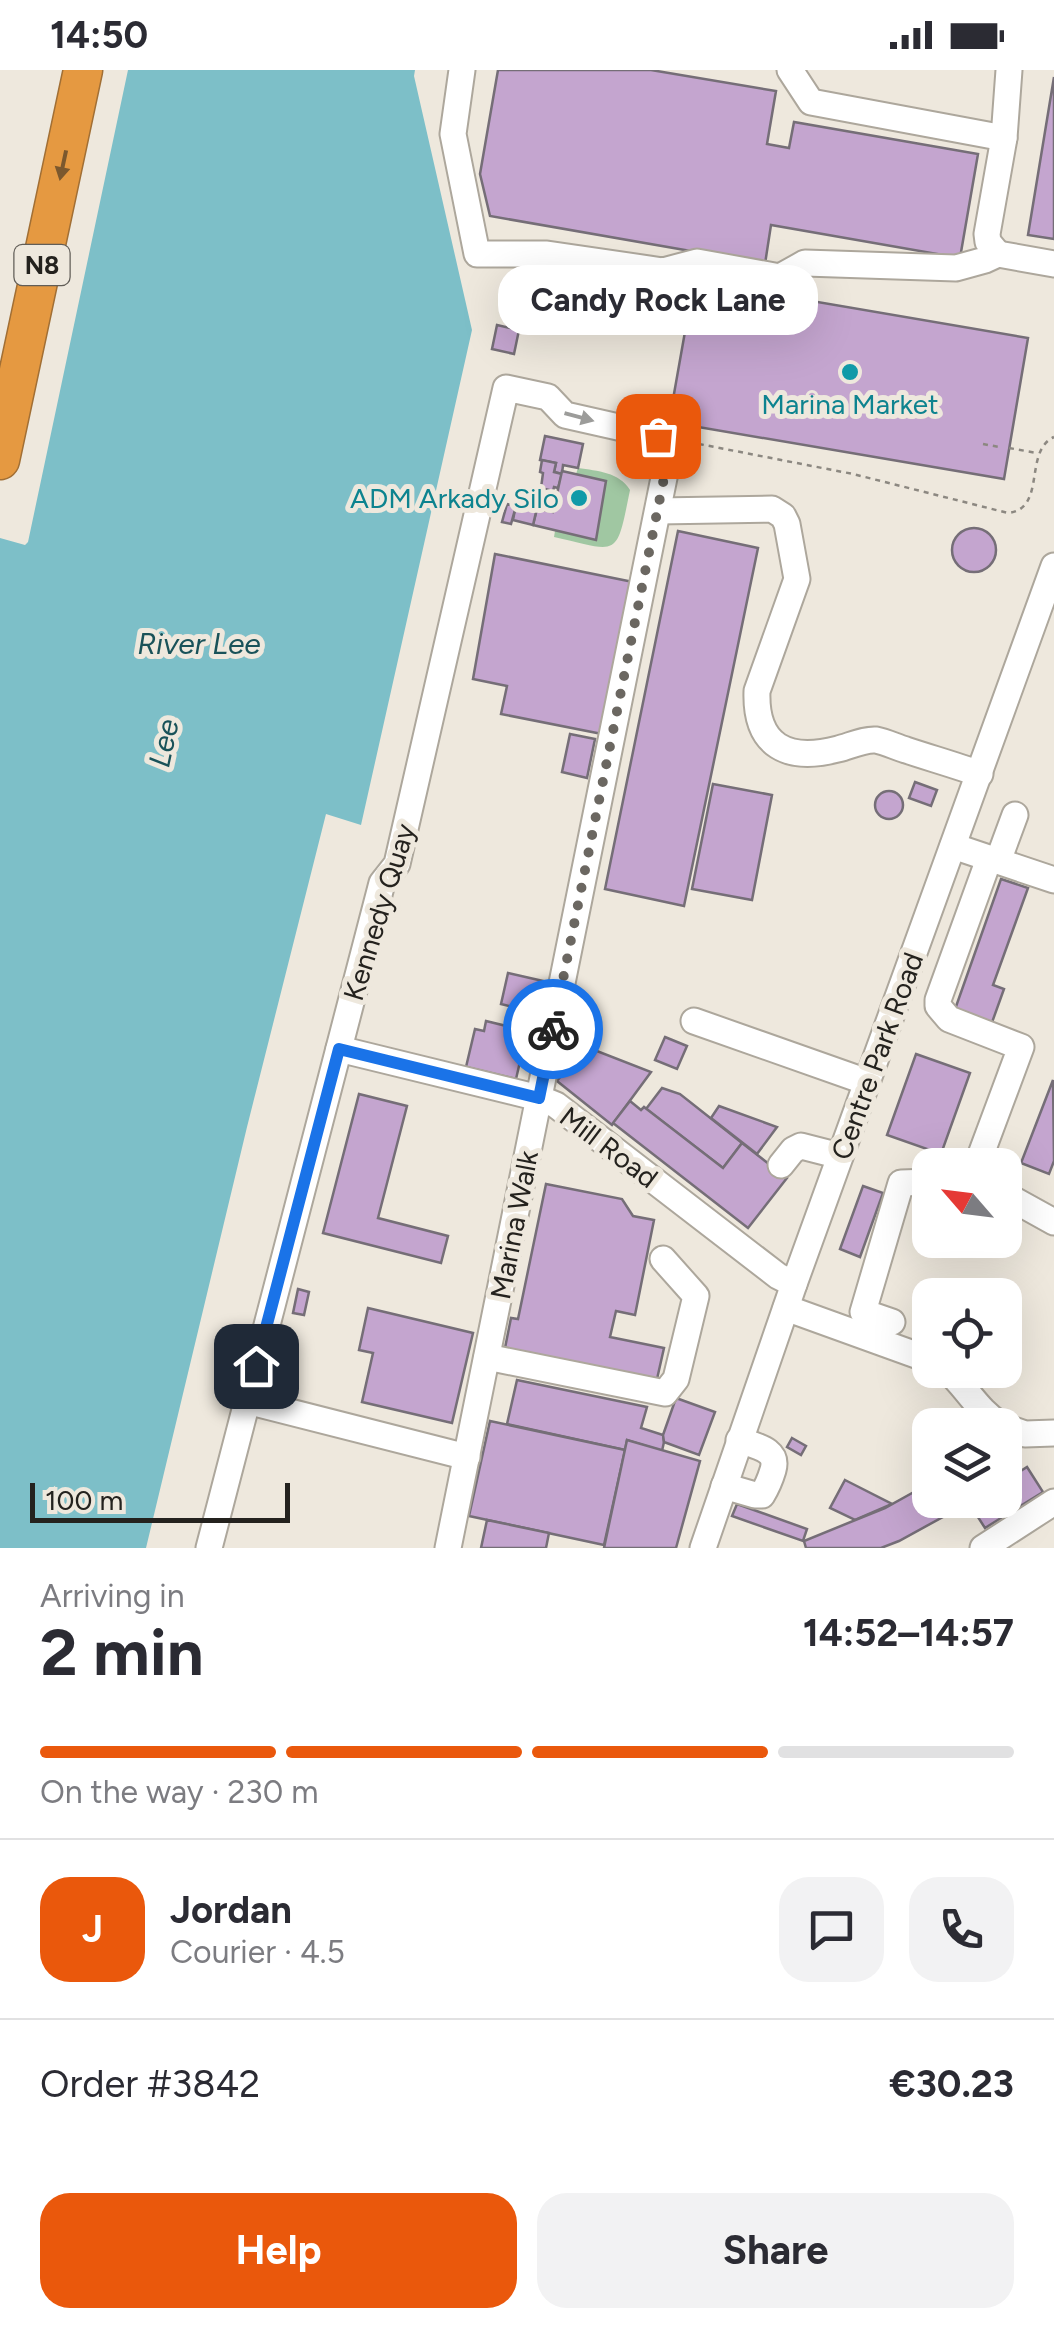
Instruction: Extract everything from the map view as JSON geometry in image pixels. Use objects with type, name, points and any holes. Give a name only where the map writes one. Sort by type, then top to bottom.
[{"type":"highway","name":"N8","points":[[0,460],[83,70]]},
{"type":"street","points":[[462,70],[453,134],[477,254],[547,254],[663,270],[698,262],[780,277],[805,263],[956,268],[998,254]]},
{"type":"street","points":[[790,70],[810,102],[1004,138]]},
{"type":"street","points":[[1009,70],[1004,138],[987,234],[998,254],[1054,264]]},
{"type":"street","name":"Kennedy Quay","points":[[209,1548],[382,883],[396,864],[506,388],[548,397],[565,414],[658,436]]},
{"type":"street","name":"Marina Walk","points":[[448,1548],[670,448],[658,436]]},
{"type":"street","points":[[658,511],[772,509],[783,516],[796,580],[757,691],[756,707],[761,726],[778,747],[806,754],[877,740],[980,774]]},
{"type":"street","name":"Centre Park Road","points":[[702,1548],[1054,566]]},
{"type":"street","points":[[949,1019],[938,1006],[938,1000],[1015,815]]},
{"type":"street","points":[[953,846],[1054,880]]},
{"type":"street","points":[[898,1000],[1021,1046],[983,1148]]},
{"type":"street","points":[[694,1021],[868,1082]]},
{"type":"street","name":"Mill Road","points":[[339,1049],[539,1098],[570,1115],[778,1276],[790,1296],[912,1352]]},
{"type":"street","points":[[781,1165],[801,1146],[840,1156]]},
{"type":"street","points":[[892,1322],[863,1312],[901,1183],[912,1183]]},
{"type":"street","points":[[1022,1204],[1054,1222]]},
{"type":"street","points":[[487,1358],[665,1393],[676,1379],[696,1296],[663,1259]]},
{"type":"street","points":[[962,1388],[979,1408]]},
{"type":"street","points":[[247,1401],[467,1458]]},
{"type":"street","points":[[1022,1433],[1054,1433]]},
{"type":"street","points":[[724,1486],[755,1496],[767,1489],[774,1457],[770,1451],[739,1440]]},
{"type":"street","points":[[983,1548],[1054,1502]]},
{"type":"path","points":[[648,402],[671,406]]},
{"type":"path","points":[[658,436],[853,474],[1008,513],[1018,512],[1028,502],[1043,442],[1054,437]]},
{"type":"path","points":[[983,444],[999,447]]},
{"type":"path","points":[[1009,448],[1039,453]]},
{"type":"green space","points":[[578,468],[614,476],[630,490],[622,529],[612,545],[592,546],[554,537],[555,531],[595,539],[606,481],[576,474]]},
{"type":"water","name":"River Lee","points":[[128,70],[415,70],[472,330],[361,825],[326,814],[146,1548],[0,1548],[0,538],[25,545],[28,542]]},
{"type":"building","points":[[498,70],[651,70],[776,91],[767,144],[789,148],[794,122],[978,154],[960,258],[771,225],[765,264],[490,216],[480,174]]},
{"type":"building","points":[[1054,77],[1054,239],[1028,235]]},
{"type":"building","name":"Marina Market","points":[[694,281],[1028,338],[1004,479],[669,422]]},
{"type":"building","points":[[497,325],[519,330],[514,354],[492,349]]},
{"type":"building","points":[[545,436],[583,444],[578,468],[563,465],[562,474],[554,472],[556,463],[540,460]]},
{"type":"building","points":[[542,460],[556,463],[554,472],[562,474],[558,488],[553,491],[541,488]]},
{"type":"building","name":"ADM Arkady Silo","points":[[562,471],[606,481],[596,540],[533,525],[537,509],[553,512]]},
{"type":"building","points":[[518,494],[539,499],[533,525],[513,520]]},
{"type":"building","points":[[507,504],[516,506],[511,524],[502,522]]},
{"type":"building","points":[[974,528],[989,535],[996,550],[989,565],[974,572],[959,565],[952,550],[959,535]]},
{"type":"building","points":[[678,531],[758,548],[684,906],[605,889]]},
{"type":"building","points":[[495,554],[633,582],[602,734],[501,714],[507,686],[473,679]]},
{"type":"building","points":[[570,734],[595,739],[587,778],[562,772]]},
{"type":"building","points":[[915,782],[937,790],[931,806],[909,798]]},
{"type":"building","points":[[713,784],[772,795],[752,900],[692,889]]},
{"type":"building","points":[[889,791],[899,795],[903,805],[899,815],[889,819],[879,815],[875,805],[879,795]]},
{"type":"building","points":[[1001,879],[1028,888],[993,985],[1004,989],[990,1028],[953,1015]]},
{"type":"building","points":[[508,973],[543,981],[536,1013],[501,1004]]},
{"type":"building","points":[[486,1021],[527,1031],[516,1079],[466,1067],[475,1029],[484,1031]]},
{"type":"building","points":[[665,1037],[687,1046],[677,1069],[655,1060]]},
{"type":"building","points":[[566,1039],[651,1072],[612,1125],[557,1081],[578,1055],[563,1051]]},
{"type":"building","points":[[916,1054],[970,1073],[943,1148],[924,1148],[887,1135]]},
{"type":"building","points":[[1053,1080],[1054,1161],[1049,1174],[1022,1160]]},
{"type":"building","points":[[662,1088],[680,1094],[742,1143],[723,1168],[646,1109]]},
{"type":"building","points":[[359,1094],[407,1106],[378,1218],[448,1236],[441,1263],[323,1233]]},
{"type":"building","points":[[630,1101],[641,1110],[644,1107],[723,1168],[742,1143],[787,1178],[748,1228],[613,1123]]},
{"type":"building","points":[[719,1106],[777,1127],[757,1154],[711,1118]]},
{"type":"building","points":[[546,1184],[622,1199],[633,1216],[654,1220],[635,1315],[616,1311],[610,1337],[664,1348],[657,1379],[505,1348],[511,1318],[518,1319]]},
{"type":"building","points":[[863,1186],[883,1193],[860,1257],[840,1249]]},
{"type":"building","points":[[298,1289],[309,1292],[304,1315],[293,1313]]},
{"type":"building","points":[[368,1308],[473,1333],[452,1423],[362,1402],[373,1353],[359,1350]]},
{"type":"building","points":[[517,1380],[647,1407],[641,1428],[663,1435],[662,1451],[627,1440],[625,1450],[507,1424]]},
{"type":"building","points":[[676,1398],[715,1412],[699,1455],[664,1442]]},
{"type":"building","points":[[490,1421],[625,1450],[604,1545],[469,1516]]},
{"type":"building","points":[[792,1438],[806,1446],[801,1455],[787,1447]]},
{"type":"building","points":[[627,1440],[700,1461],[676,1548],[604,1548]]},
{"type":"building","points":[[1027,1467],[1043,1492],[1022,1505],[1022,1470]]},
{"type":"building","points":[[845,1480],[892,1504],[855,1520],[830,1508]]},
{"type":"building","points":[[912,1493],[912,1518],[941,1518],[881,1548],[806,1548],[804,1541]]},
{"type":"building","points":[[737,1504],[807,1529],[803,1541],[732,1516]]},
{"type":"building","points":[[979,1518],[1001,1518],[985,1528]]},
{"type":"building","points":[[487,1520],[549,1533],[546,1548],[481,1548]]},
{"type":"way so far","points":[[553,1029],[670,448],[658,436]]},
{"type":"place","name":"Marina Market","points":[[850,372]]},
{"type":"place","name":"Candy Rock Lane","points":[[658,436]]},
{"type":"place","name":"ADM Arkady Silo","points":[[579,498]]},
{"type":"route","points":[[256,1366],[339,1049],[539,1098],[553,1029]]},
{"type":"water label","name":"Lee","points":[[164,743]]}]
